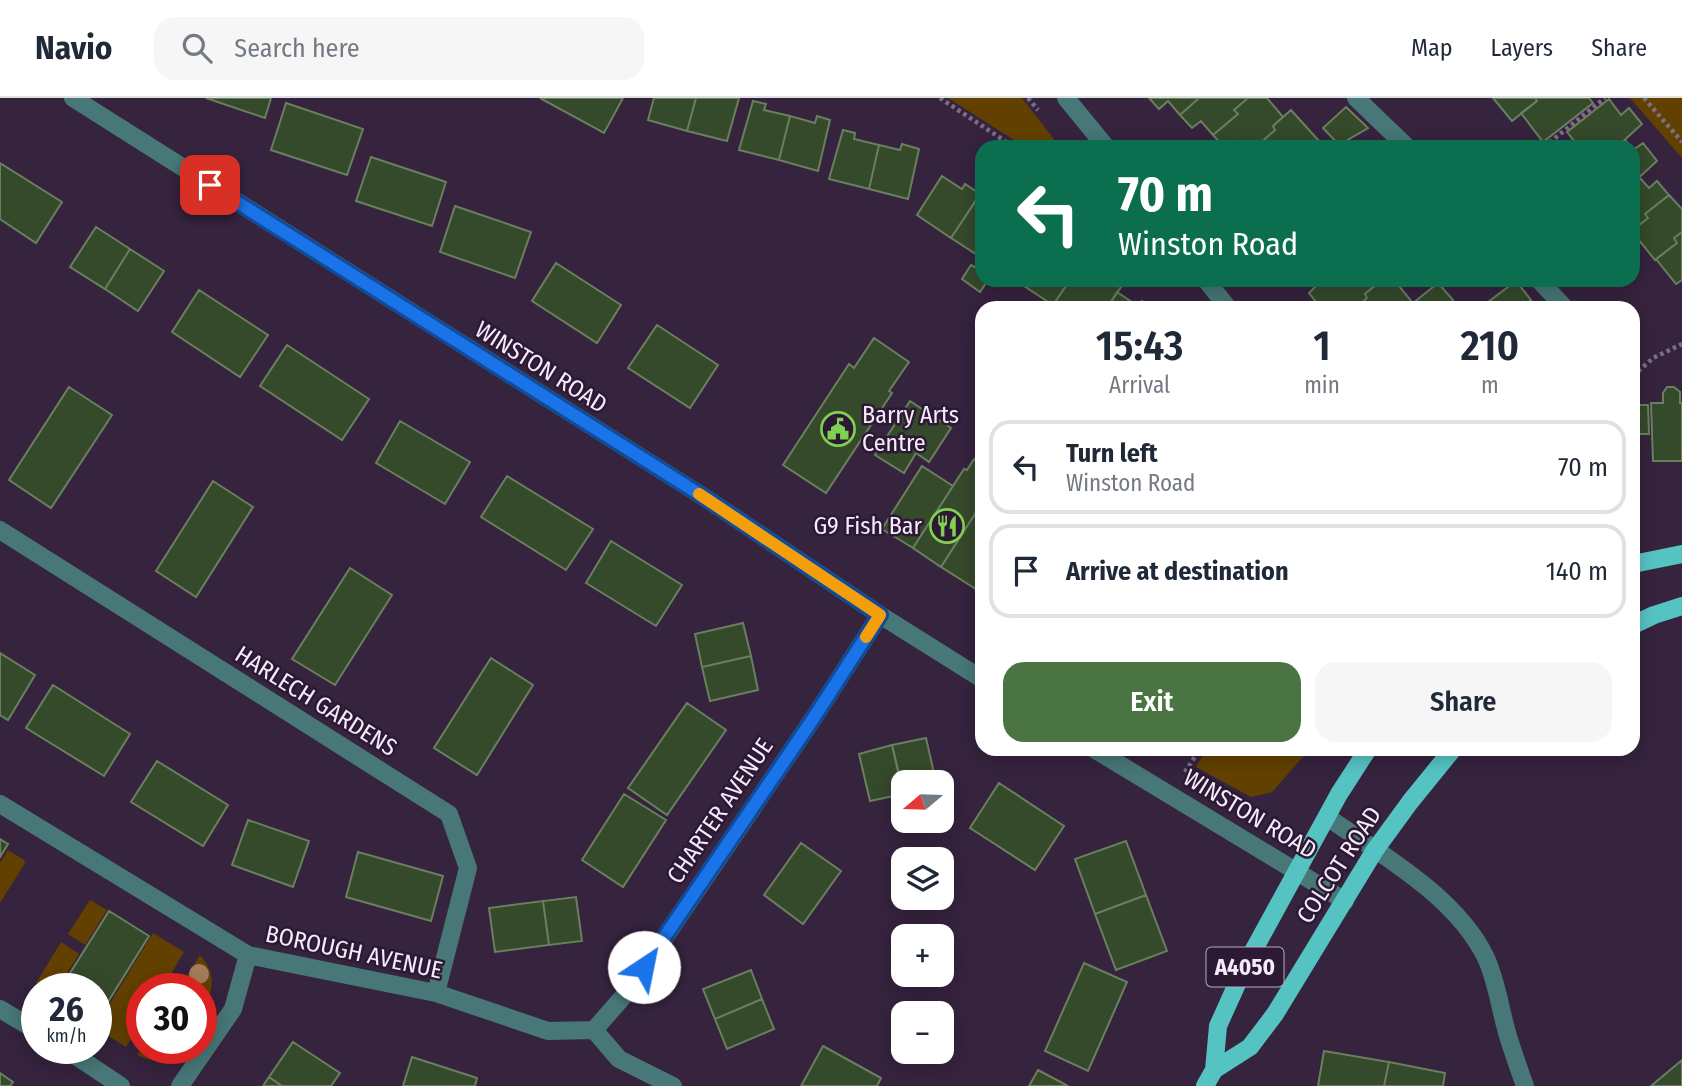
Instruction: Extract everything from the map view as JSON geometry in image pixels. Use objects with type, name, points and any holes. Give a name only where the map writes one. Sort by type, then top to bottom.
[{"type":"main road","points":[[1640,563],[1682,554]]},
{"type":"main road","points":[[1640,622],[1682,606]]},
{"type":"main road","name":"COLCOT ROAD","points":[[1205,1086],[1214,1070],[1218,1026],[1247,964],[1327,817],[1364,756]]},
{"type":"main road","name":"COLCOT ROAD","points":[[1214,1070],[1250,1047],[1275,1014],[1375,850],[1447,756]]},
{"type":"street","name":"WINSTON ROAD","points":[[73,98],[707,499],[880,615],[975,675]]},
{"type":"street","points":[[1066,98],[1100,140]]},
{"type":"street","points":[[1356,98],[1400,140]]},
{"type":"street","points":[[1212,287],[1222,301]]},
{"type":"street","points":[[1546,287],[1558,301]]},
{"type":"street","name":"HARLECH GARDENS","points":[[0,530],[449,814],[468,867],[436,992]]},
{"type":"street","name":"CHARTER AVENUE","points":[[594,1030],[629,990],[815,716],[880,615]]},
{"type":"street","name":"WINSTON ROAD","points":[[1106,756],[1345,901]]},
{"type":"street","name":"BOROUGH AVENUE","points":[[0,804],[248,955],[436,992],[548,1031],[594,1030]]},
{"type":"street","points":[[1327,817],[1435,895],[1463,924],[1485,956],[1497,986],[1505,1026],[1525,1086]]},
{"type":"street","points":[[180,1086],[233,1009],[248,955]]},
{"type":"street","points":[[0,1009],[21,1021]]},
{"type":"street","points":[[594,1030],[620,1059],[673,1086]]},
{"type":"street","points":[[88,1064],[121,1086]]},
{"type":"path","points":[[940,98],[1003,140]]},
{"type":"path","points":[[1553,140],[1605,98]]},
{"type":"path","points":[[1644,98],[1682,142]]},
{"type":"path","points":[[1640,370],[1653,358],[1682,344]]},
{"type":"path","points":[[1190,764],[1195,756]]},
{"type":"shaded area","points":[[948,98],[1022,98],[1055,140],[1014,140]]},
{"type":"shaded area","points":[[1630,98],[1682,98],[1682,158]]},
{"type":"shaded area","points":[[1203,756],[1304,756],[1272,792],[1251,797],[1196,767]]},
{"type":"shaded area","points":[[8,850],[25,863],[0,903],[0,863]]},
{"type":"shaded area","points":[[90,900],[107,910],[85,945],[68,934]]},
{"type":"shaded area","points":[[153,933],[184,952],[172,973],[128,973]]},
{"type":"shaded area","points":[[61,942],[79,954],[67,973],[42,973]]},
{"type":"shaded area","points":[[200,955],[210,973],[189,973]]},
{"type":"shaded area","points":[[126,977],[126,1047],[112,1038],[112,1000]]},
{"type":"building","points":[[206,98],[271,98],[265,118]]},
{"type":"building","points":[[540,98],[623,98],[604,133]]},
{"type":"building","points":[[654,98],[696,98],[687,131],[648,120]]},
{"type":"building","points":[[696,98],[739,98],[727,141],[687,131]]},
{"type":"building","points":[[1149,98],[1199,98],[1180,115],[1168,101],[1159,109]]},
{"type":"building","points":[[1199,98],[1248,98],[1234,110],[1238,114],[1213,135],[1201,121],[1192,128],[1180,115]]},
{"type":"building","points":[[1248,98],[1267,98],[1283,117],[1273,126],[1275,130],[1264,140],[1218,140],[1213,135],[1238,114],[1234,110]]},
{"type":"building","points":[[1493,98],[1535,98],[1537,101],[1512,121]]},
{"type":"building","points":[[1535,98],[1589,98],[1593,103],[1546,140],[1541,140],[1521,113],[1537,101]]},
{"type":"building","points":[[1609,99],[1621,115],[1629,108],[1642,124],[1625,140],[1573,140],[1567,132]]},
{"type":"building","points":[[753,101],[766,104],[764,110],[790,116],[779,160],[739,150]]},
{"type":"building","points":[[286,103],[363,129],[347,175],[271,150]]},
{"type":"building","points":[[1346,107],[1368,128],[1348,140],[1334,140],[1323,128]]},
{"type":"building","points":[[1291,110],[1318,140],[1264,140],[1275,130],[1273,126]]},
{"type":"building","points":[[790,116],[815,123],[817,116],[830,120],[818,171],[779,160]]},
{"type":"building","points":[[843,130],[855,133],[854,139],[879,145],[869,189],[829,179]]},
{"type":"building","points":[[1643,143],[1657,161],[1640,177],[1640,145]]},
{"type":"building","points":[[902,144],[919,149],[908,199],[869,189],[879,145],[900,150]]},
{"type":"building","points":[[371,157],[446,182],[432,226],[356,201]]},
{"type":"building","points":[[0,163],[62,202],[36,243],[0,219]]},
{"type":"building","points":[[942,176],[962,189],[965,184],[975,191],[975,202],[951,238],[917,215]]},
{"type":"building","points":[[1640,178],[1649,188],[1657,181],[1669,195],[1645,214],[1648,218],[1640,224]]},
{"type":"building","points":[[1669,195],[1682,209],[1682,232],[1674,238],[1677,243],[1655,260],[1640,242],[1640,224],[1648,218],[1645,214]]},
{"type":"building","points":[[975,202],[975,253],[951,238]]},
{"type":"building","points":[[455,206],[531,232],[515,278],[440,252]]},
{"type":"building","points":[[96,227],[130,249],[105,289],[70,267]]},
{"type":"building","points":[[1682,232],[1682,280],[1676,284],[1656,259],[1677,243],[1674,238]]},
{"type":"building","points":[[130,249],[164,271],[138,311],[105,289]]},
{"type":"building","points":[[556,263],[621,305],[597,343],[532,301]]},
{"type":"building","points":[[971,265],[975,267],[975,287],[983,287],[980,292],[962,279]]},
{"type":"building","points":[[1026,287],[1065,287],[1056,301],[1047,301]]},
{"type":"building","points":[[1065,287],[1121,287],[1112,301],[1056,301]]},
{"type":"building","points":[[1315,287],[1374,287],[1365,294],[1367,298],[1363,301],[1315,301],[1309,293]]},
{"type":"building","points":[[1373,287],[1400,287],[1411,301],[1363,301],[1367,298],[1365,294]]},
{"type":"building","points":[[1433,287],[1442,287],[1453,300],[1452,301],[1416,301]]},
{"type":"building","points":[[1508,287],[1521,287],[1531,300],[1530,301],[1489,301]]},
{"type":"building","points":[[199,290],[268,335],[240,377],[172,332]]},
{"type":"building","points":[[1117,292],[1130,301],[1111,301]]},
{"type":"building","points":[[657,325],[718,365],[690,408],[628,368]]},
{"type":"building","name":"Barry Arts Centre","points":[[874,338],[909,362],[889,391],[892,393],[826,493],[783,465],[849,364],[854,368]]},
{"type":"building","points":[[287,345],[369,399],[342,440],[260,386]]},
{"type":"building","points":[[69,387],[112,415],[51,508],[9,480]]},
{"type":"building","points":[[1667,387],[1674,387],[1680,392],[1682,461],[1653,461],[1651,403],[1663,403],[1663,393]]},
{"type":"building","points":[[910,401],[951,428],[929,462],[916,453],[904,473],[875,455]]},
{"type":"building","points":[[1640,405],[1648,405],[1649,434],[1640,434]]},
{"type":"building","points":[[400,421],[470,462],[445,504],[376,463]]},
{"type":"building","name":"G9 Fish Bar","points":[[975,460],[975,514],[941,567],[913,548],[964,469],[967,470]]},
{"type":"building","points":[[922,466],[953,486],[913,548],[882,529]]},
{"type":"building","points":[[507,476],[593,529],[566,570],[481,517]]},
{"type":"building","points":[[213,481],[253,507],[196,597],[156,571]]},
{"type":"building","points":[[975,514],[975,589],[941,567]]},
{"type":"building","points":[[611,541],[682,585],[656,626],[586,583]]},
{"type":"building","points":[[350,568],[392,595],[335,685],[292,659]]},
{"type":"building","points":[[743,623],[751,656],[702,667],[695,634]]},
{"type":"building","points":[[0,653],[35,675],[8,720],[0,715]]},
{"type":"building","points":[[751,656],[758,690],[710,701],[702,667]]},
{"type":"building","points":[[491,658],[533,685],[477,775],[434,748]]},
{"type":"building","points":[[53,685],[130,734],[104,776],[26,728]]},
{"type":"building","points":[[687,703],[726,730],[667,815],[628,788]]},
{"type":"building","points":[[926,738],[933,770],[898,770],[892,745]]},
{"type":"building","points":[[892,745],[898,770],[891,770],[891,797],[870,801],[859,754]]},
{"type":"building","points":[[157,761],[228,805],[203,846],[131,802]]},
{"type":"building","points":[[999,783],[1064,826],[1035,870],[970,828]]},
{"type":"building","points":[[624,794],[666,820],[623,887],[582,860]]},
{"type":"building","points":[[248,820],[309,841],[293,887],[232,865]]},
{"type":"building","points":[[0,839],[8,844],[0,857]]},
{"type":"building","points":[[1126,841],[1146,895],[1095,914],[1075,859]]},
{"type":"building","points":[[801,843],[841,871],[803,924],[764,895]]},
{"type":"building","points":[[358,852],[443,876],[431,921],[346,897]]},
{"type":"building","points":[[1146,895],[1167,951],[1116,970],[1095,914]]},
{"type":"building","points":[[576,897],[582,941],[549,945],[543,901]]},
{"type":"building","points":[[543,901],[549,945],[495,952],[489,908]]},
{"type":"building","points":[[109,911],[149,936],[112,995],[112,973],[70,973]]},
{"type":"building","points":[[1084,963],[1127,982],[1088,1071],[1045,1051]]},
{"type":"building","points":[[751,970],[762,999],[715,1019],[703,989]]},
{"type":"building","points":[[762,999],[774,1029],[727,1049],[715,1019]]},
{"type":"building","points":[[293,1042],[340,1073],[331,1086],[282,1086],[269,1077]]},
{"type":"building","points":[[823,1046],[881,1078],[877,1086],[801,1086]]},
{"type":"building","points":[[1324,1051],[1389,1062],[1384,1086],[1318,1086]]},
{"type":"building","points":[[412,1057],[477,1078],[475,1086],[403,1086]]},
{"type":"building","points":[[1682,1060],[1682,1086],[1651,1086]]},
{"type":"building","points":[[1389,1062],[1445,1073],[1443,1086],[1384,1086]]},
{"type":"building","points":[[1038,1070],[1068,1086],[1029,1086]]},
{"type":"building","points":[[0,1073],[13,1082],[10,1086],[0,1086]]},
{"type":"building","points":[[269,1077],[282,1086],[263,1086]]},
{"type":"slow traffic","points":[[699,494],[880,615],[866,637]]},
{"type":"place","name":"Barry Arts Centre","points":[[838,429]]},
{"type":"place","name":"G9 Fish Bar","points":[[947,526]]},
{"type":"route","points":[[210,185],[707,499],[880,615],[815,716],[644,967]]}]
